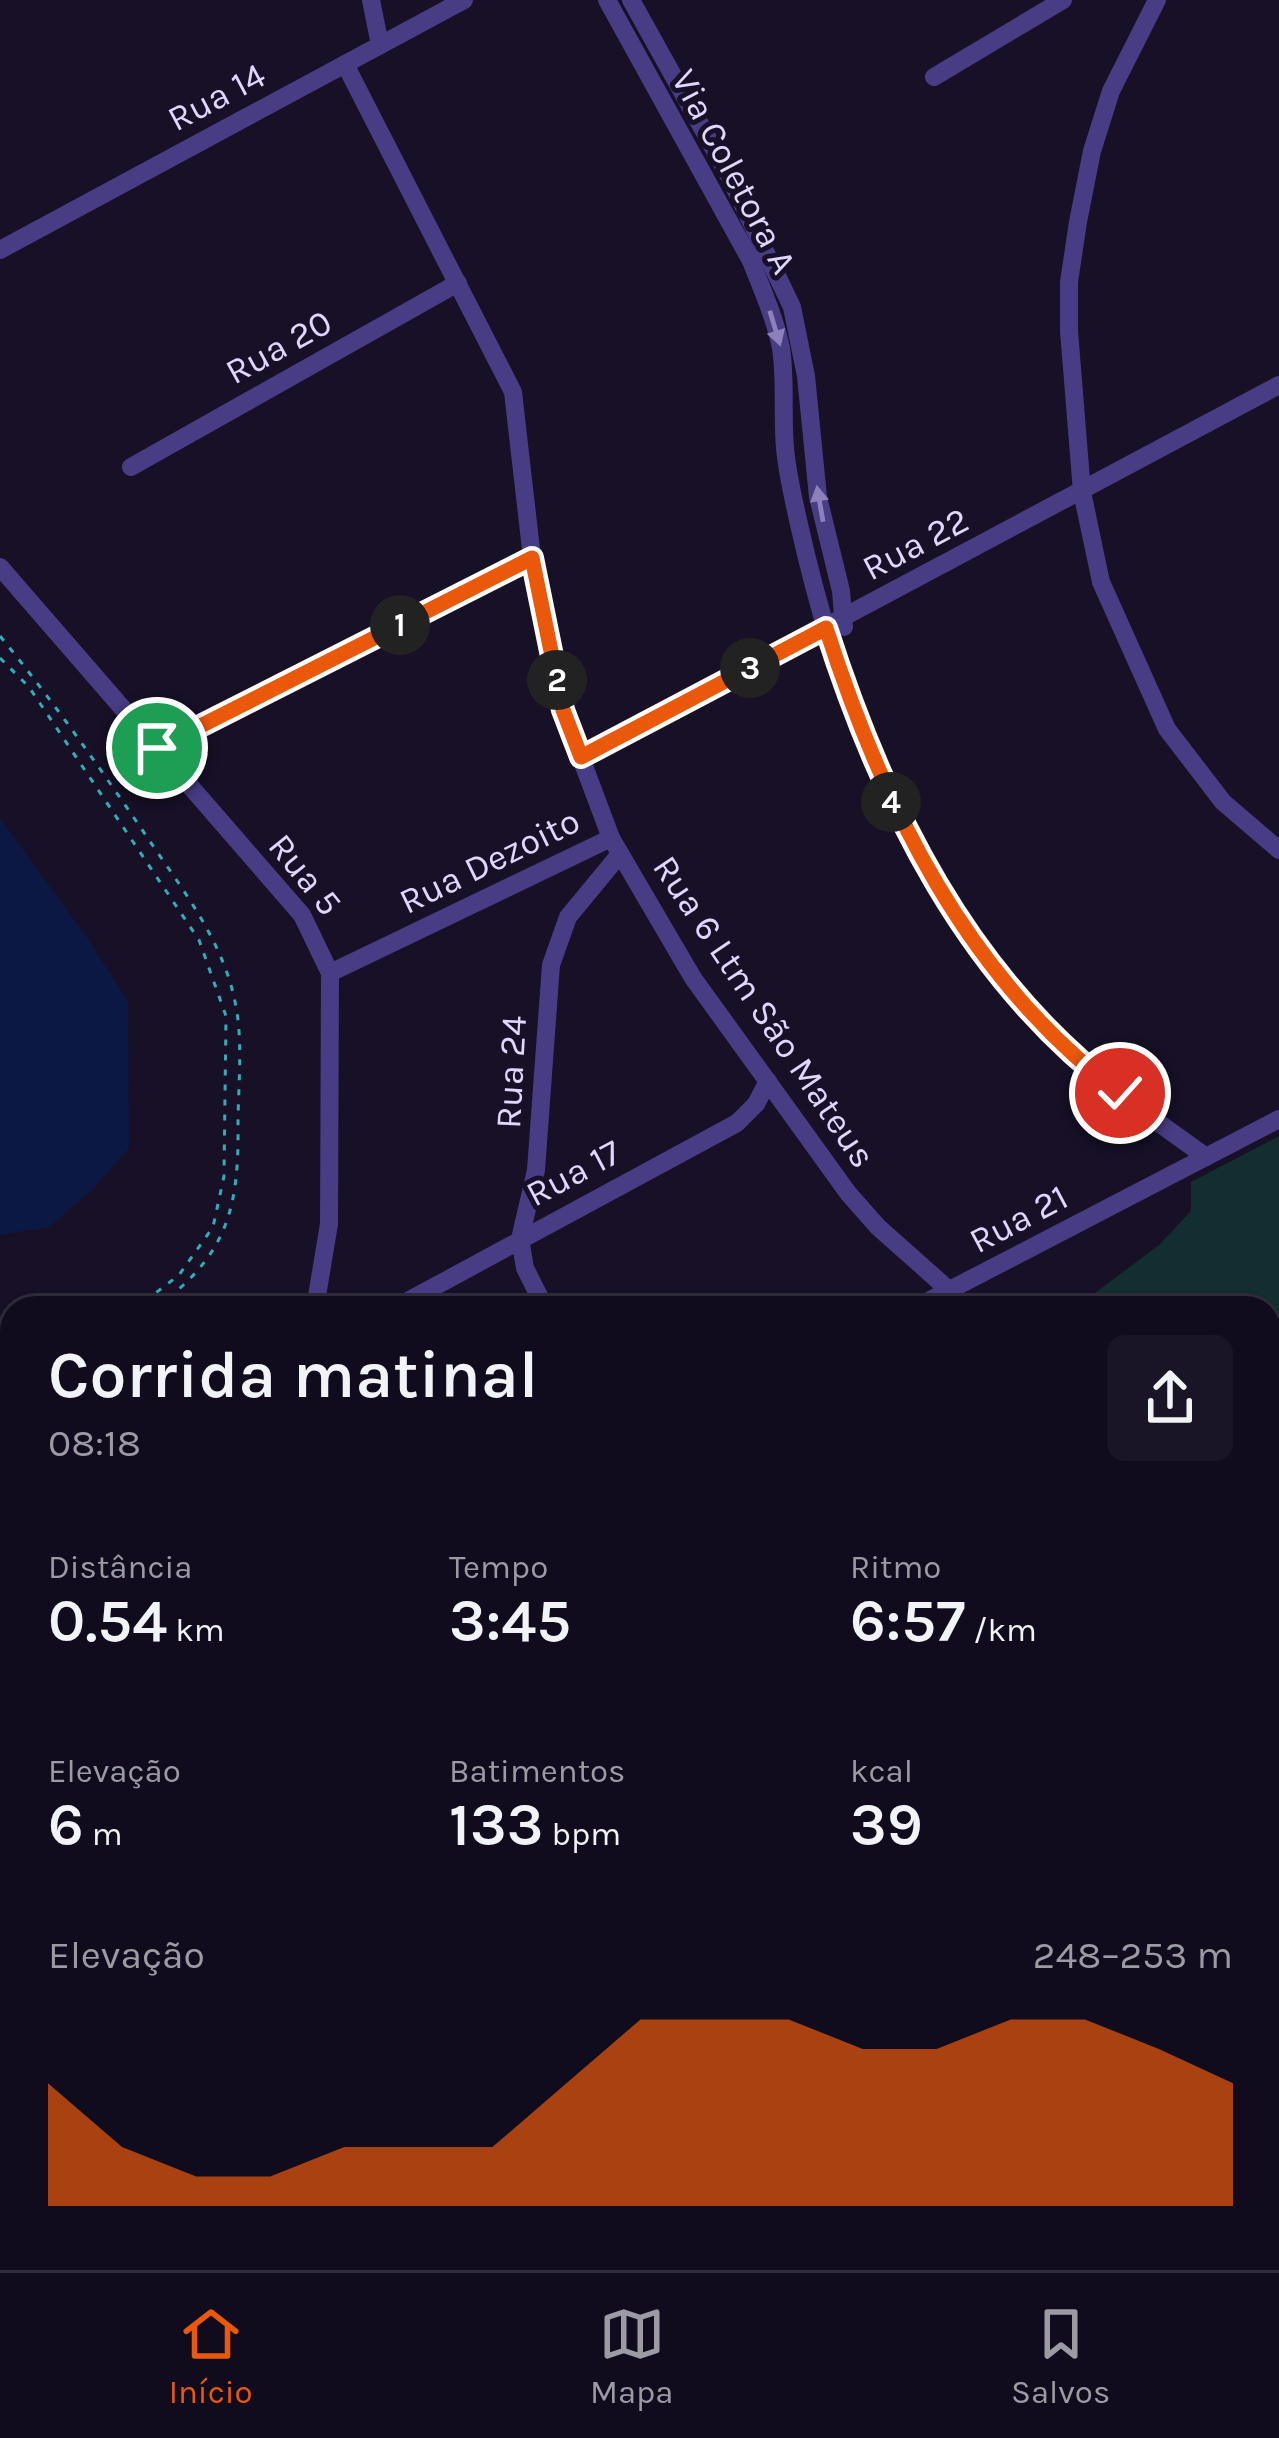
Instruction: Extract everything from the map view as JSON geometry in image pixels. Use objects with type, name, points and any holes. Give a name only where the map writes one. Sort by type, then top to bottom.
[{"type":"street","points":[[371,0],[380,45]]},
{"type":"street","name":"Rua 14","points":[[0,250],[464,0]]},
{"type":"street","name":"Via Coletora A","points":[[607,0],[751,261],[767,303],[782,355],[785,449],[793,494],[826,628],[892,805],[992,968],[1079,1062],[1206,1157]]},
{"type":"street","name":"Via Coletora A","points":[[631,0],[730,178],[792,307],[806,376],[818,497],[845,618],[837,662]]},
{"type":"street","points":[[934,77],[1063,0]]},
{"type":"street","points":[[1157,0],[1111,91],[1078,222],[1069,282],[1082,492],[1101,582],[1167,729],[1223,802],[1279,850]]},
{"type":"street","name":"Rua 6 Ltm São Mateus","points":[[346,64],[512,392],[519,418],[532,558],[563,710],[615,846],[693,978],[861,1208],[950,1291]]},
{"type":"street","name":"Rua 20","points":[[130,467],[458,284]]},
{"type":"street","name":"Rua 22","points":[[581,757],[1279,385]]},
{"type":"street","points":[[157,748],[532,558]]},
{"type":"street","name":"Rua 5","points":[[0,567],[302,915],[330,973],[329,1224],[317,1296]]},
{"type":"street","name":"Rua Dezoito","points":[[330,973],[615,846]]},
{"type":"street","name":"Rua 24","points":[[520,1238],[536,1171],[551,965],[568,917],[615,846]]},
{"type":"street","name":"Rua 17","points":[[416,1296],[737,1123],[757,1105],[767,1081]]},
{"type":"street","name":"Rua 21","points":[[940,1296],[1279,1119]]},
{"type":"street","points":[[520,1238],[525,1268],[539,1296]]},
{"type":"path","points":[[0,636],[51,699],[194,906],[224,963],[237,1009],[239,1177],[224,1234],[172,1296]]},
{"type":"path","points":[[0,658],[29,687],[199,940],[226,1016],[224,1176],[213,1227],[179,1275],[152,1296]]},
{"type":"green space","points":[[1279,1136],[1279,1296],[1091,1296],[1159,1245],[1191,1211],[1191,1182]]},
{"type":"water","points":[[0,818],[128,1001],[129,1148],[95,1187],[49,1227],[0,1235]]},
{"type":"route","points":[[157,748],[532,558],[563,710],[581,757],[826,628],[892,805],[952,909],[1023,1005],[1079,1062],[1120,1093]]}]
